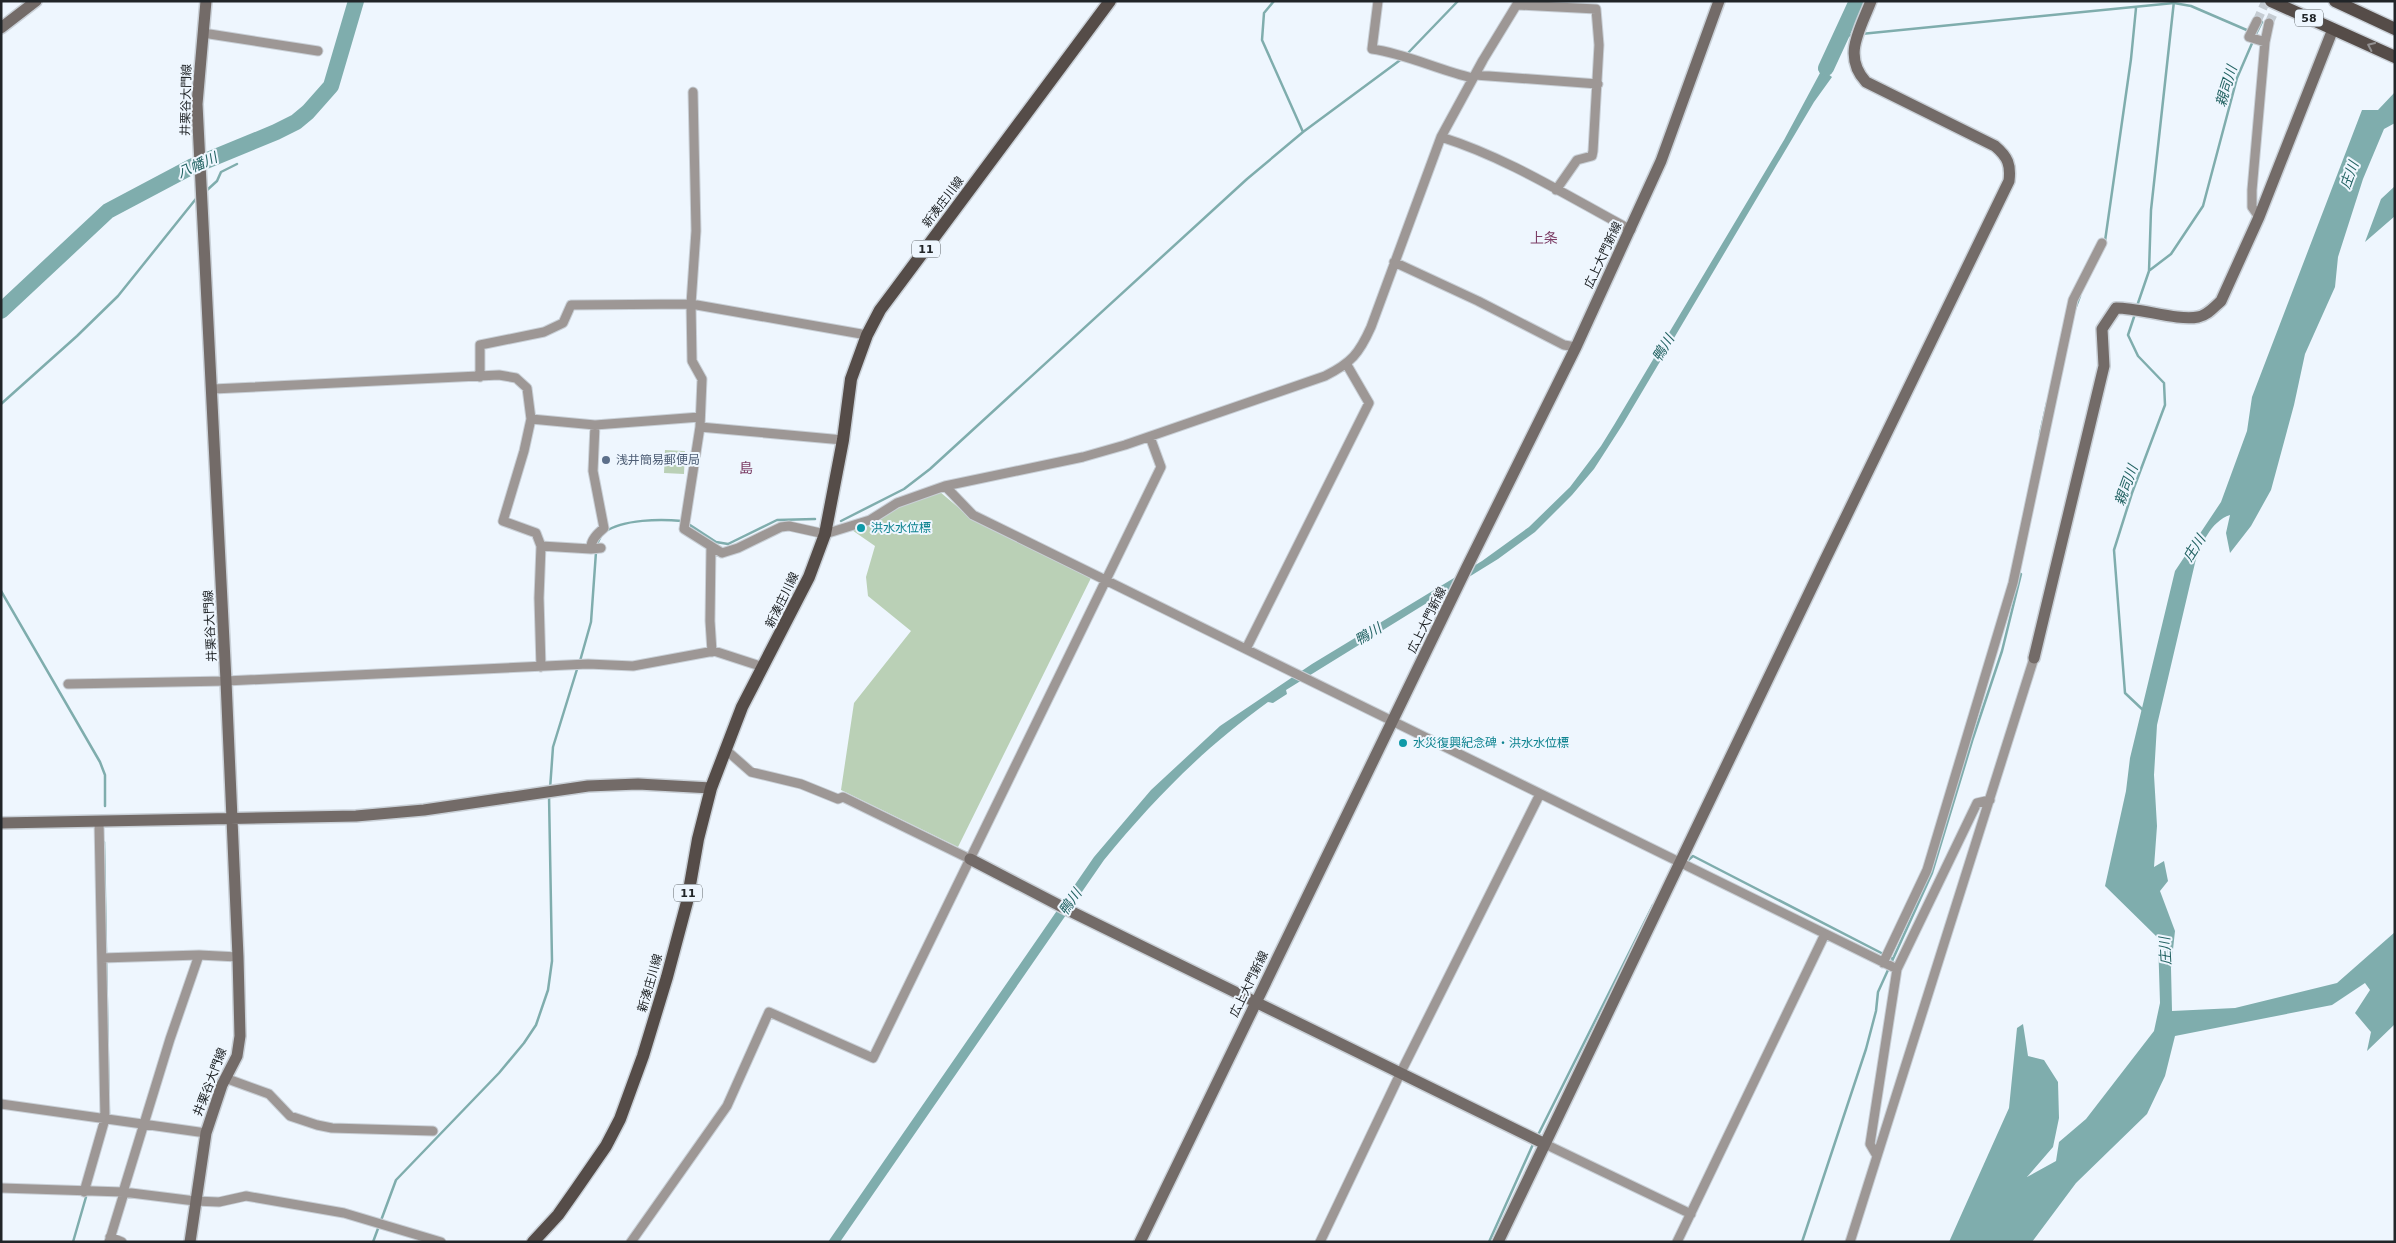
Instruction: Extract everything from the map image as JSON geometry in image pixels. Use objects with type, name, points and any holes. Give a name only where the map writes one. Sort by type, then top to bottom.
[{"type":"main road","name":"新湊庄川線","points":[[533,1242],[558,1215],[606,1146],[620,1119],[644,1056],[687,902],[698,839],[711,788],[742,706],[809,577],[826,534],[843,440],[851,379],[867,335],[880,310],[1110,1]]},
{"type":"main road","name":"58","points":[[2271,1],[2395,57]]},
{"type":"main road","points":[[2344,4],[2395,28]]},
{"type":"street","points":[[1,28],[36,1]]},
{"type":"street","name":"井栗谷大門線","points":[[190,1242],[194,1202],[206,1134],[225,1078],[237,1056],[240,1036],[213,389],[197,104],[206,1]]},
{"type":"street","points":[[1378,1],[1372,49],[1402,54],[1429,66],[1474,76],[1598,84]]},
{"type":"street","name":"広上大門新線","points":[[1140,1242],[1576,347],[1631,230],[1661,161],[1719,1]]},
{"type":"street","points":[[1498,1242],[2010,181],[2011,169],[2009,160],[1995,146],[1866,82],[1857,72],[1853,59],[1854,47],[1871,1]]},
{"type":"street","points":[[693,92],[696,230],[691,304],[692,360],[702,380],[700,427],[684,529],[711,548],[722,553],[738,548],[781,527],[789,526],[826,534],[870,520],[898,503],[944,486],[1082,457],[1150,437],[1325,376],[1347,365],[1363,344],[1441,137],[1474,76],[1518,3],[1596,9],[1599,45],[1598,84],[1592,156],[1577,160],[1556,190]]},
{"type":"street","points":[[2257,21],[2249,37],[2265,42]]},
{"type":"street","points":[[2258,217],[2252,207],[2252,190],[2265,42],[2269,23]]},
{"type":"street","points":[[1850,1242],[2034,658],[2104,366],[2102,329],[2116,308],[2132,308],[2176,316],[2198,317],[2210,311],[2221,301],[2258,217],[2333,29]]},
{"type":"street","points":[[203,34],[318,51]]},
{"type":"street","points":[[1441,137],[1467,145],[1631,230]]},
{"type":"street","points":[[1883,963],[1927,870],[2013,583],[2073,300],[2102,243]]},
{"type":"street","points":[[1394,262],[1478,301],[1564,345],[1576,347]]},
{"type":"street","points":[[480,377],[480,345],[544,332],[563,323],[571,305],[691,304],[867,335]]},
{"type":"street","points":[[1246,649],[1369,403],[1347,365]]},
{"type":"street","points":[[213,389],[499,375],[516,378],[527,388],[531,419],[524,451],[503,521],[536,533],[541,546],[539,598],[541,667]]},
{"type":"street","points":[[531,419],[596,425],[700,417]]},
{"type":"street","points":[[591,548],[590,544],[598,532],[604,528],[593,471],[596,425]]},
{"type":"street","points":[[700,427],[843,440]]},
{"type":"street","points":[[630,1242],[726,1106],[769,1012],[873,1058],[1160,467],[1150,437]]},
{"type":"street","points":[[944,486],[973,515],[1291,673],[1897,969]]},
{"type":"street","points":[[541,546],[601,548]]},
{"type":"street","points":[[711,548],[710,621],[712,652]]},
{"type":"street","points":[[68,684],[226,681],[588,664],[632,666],[712,652],[763,667]]},
{"type":"street","points":[[725,749],[751,772],[801,784],[838,799],[843,797],[970,859],[1057,905],[1691,1214]]},
{"type":"street","points":[[1,823],[232,820],[366,815],[424,810],[588,786],[638,784],[711,788]]},
{"type":"street","points":[[1320,1242],[1401,1072],[1540,794]]},
{"type":"street","points":[[1877,1156],[1870,1144],[1897,969],[1977,803],[1990,800]]},
{"type":"street","points":[[84,1192],[105,1118],[99,822]]},
{"type":"street","points":[[1677,1242],[1825,934]]},
{"type":"street","points":[[102,958],[199,955],[238,957]]},
{"type":"street","points":[[122,1242],[110,1240],[143,1124],[199,955]]},
{"type":"street","points":[[225,1078],[269,1094],[290,1116],[317,1125],[332,1128],[433,1131]]},
{"type":"street","points":[[1,1104],[206,1134]]},
{"type":"street","points":[[1,1188],[123,1192],[194,1202],[219,1202],[246,1196],[344,1213],[441,1242]]},
{"type":"shaded area","points":[[665,450],[685,451],[684,474],[664,473]]},
{"type":"shaded area","points":[[933,486],[972,519],[1091,578],[958,847],[841,790],[854,703],[911,631],[868,596],[866,577],[875,546],[849,528],[896,498]]},
{"type":"water","points":[[1832,47],[1840,51],[1828,74],[1832,77],[1814,102],[1623,424],[1594,469],[1572,495],[1535,532],[1498,559],[1286,690],[1287,694],[1273,703],[1268,702],[1201,756],[1161,795],[1104,860],[840,1242],[828,1242],[1094,857],[1151,790],[1220,726],[1312,664],[1482,561],[1529,527],[1570,487],[1601,446],[1614,425],[1784,140],[1820,73],[1818,69],[1821,70]]},
{"type":"water","name":"庄川","points":[[2395,92],[2395,123],[2384,129],[2363,179],[2338,257],[2335,287],[2305,354],[2294,405],[2271,490],[2251,526],[2230,553],[2226,533],[2230,515],[2223,518],[2212,528],[2203,542],[2195,563],[2157,725],[2154,775],[2157,826],[2154,867],[2164,861],[2168,881],[2160,891],[2175,931],[2171,968],[2172,1011],[2235,1008],[2337,983],[2395,932],[2395,1024],[2367,1051],[2371,1032],[2355,1013],[2370,990],[2365,983],[2332,1005],[2175,1036],[2165,1076],[2147,1114],[2076,1183],[2032,1242],[1949,1242],[2009,1108],[2017,1028],[2023,1024],[2028,1056],[2044,1060],[2058,1082],[2059,1118],[2053,1147],[2027,1177],[2056,1161],[2059,1142],[2086,1119],[2154,1031],[2160,1003],[2158,938],[2105,886],[2126,791],[2130,758],[2175,571],[2221,502],[2247,431],[2252,397],[2362,110],[2378,110]]},
{"type":"water","points":[[2395,186],[2395,216],[2365,242],[2381,199]]},
{"type":"waterway","name":"八幡川","points":[[1,311],[108,211],[191,167],[276,132],[296,122],[308,112],[331,86],[356,1]]},
{"type":"waterway","points":[[1274,1],[1264,13],[1262,40],[1303,132]]},
{"type":"waterway","points":[[1407,54],[1458,1]]},
{"type":"waterway","name":"鴨川","points":[[1826,68],[1857,1]]},
{"type":"waterway","name":"親司川","points":[[2137,306],[2149,271],[2151,210],[2174,1]]},
{"type":"waterway","points":[[1861,34],[2174,3],[2191,6],[2249,31]]},
{"type":"waterway","points":[[2105,241],[2131,59],[2136,8]]},
{"type":"waterway","points":[[2255,36],[2262,22]]},
{"type":"waterway","points":[[1842,36],[1853,35]]},
{"type":"waterway","name":"親司川","points":[[2150,270],[2171,254],[2203,206],[2237,78],[2253,41]]},
{"type":"waterway","points":[[841,521],[904,489],[930,469],[1247,179],[1303,132],[1403,58]]},
{"type":"waterway","points":[[206,191],[217,181],[221,172],[237,164]]},
{"type":"waterway","points":[[1,404],[77,336],[118,296],[199,195]]},
{"type":"waterway","points":[[2075,309],[2080,296]]},
{"type":"waterway","name":"親司川","points":[[2135,314],[2128,335],[2138,356],[2164,383],[2165,405],[2132,493],[2114,550],[2125,693],[2143,710]]},
{"type":"waterway","points":[[2040,434],[2047,403]]},
{"type":"waterway","points":[[690,525],[716,542],[728,544],[777,520],[815,519]]},
{"type":"waterway","points":[[605,532],[632,522],[653,520],[682,521]]},
{"type":"waterway","points":[[597,544],[601,536]]},
{"type":"waterway","points":[[580,661],[591,622],[596,552]]},
{"type":"waterway","points":[[1802,1242],[1866,1049],[1876,1011],[1878,992],[1932,873],[2002,651],[2021,574],[2017,572]]},
{"type":"waterway","points":[[1,591],[100,762],[105,775],[105,806]]},
{"type":"waterway","points":[[550,789],[553,747],[578,666]]},
{"type":"waterway","points":[[373,1242],[396,1180],[499,1073],[536,1025],[548,990],[552,961],[549,795]]},
{"type":"waterway","points":[[104,842],[109,1118]]},
{"type":"waterway","points":[[1686,862],[1693,856],[1893,959]]},
{"type":"waterway","points":[[1537,1137],[1653,905]]},
{"type":"waterway","points":[[1489,1242],[1534,1142]]},
{"type":"waterway","points":[[73,1242],[86,1197]]},
{"type":"tunnel","points":[[2257,21],[2266,1]]},
{"type":"tunnel","points":[[2269,23],[2279,1]]},
{"type":"place","name":"浅井簡易郵便局","points":[[606,460]]},
{"type":"place","name":"洪水水位標","points":[[861,528]]},
{"type":"place","name":"水災復興紀念碑・洪水水位標","points":[[1403,743]]},
{"type":"district","name":"上条","points":[[1544,238]]},
{"type":"district","name":"島","points":[[746,468]]}]
